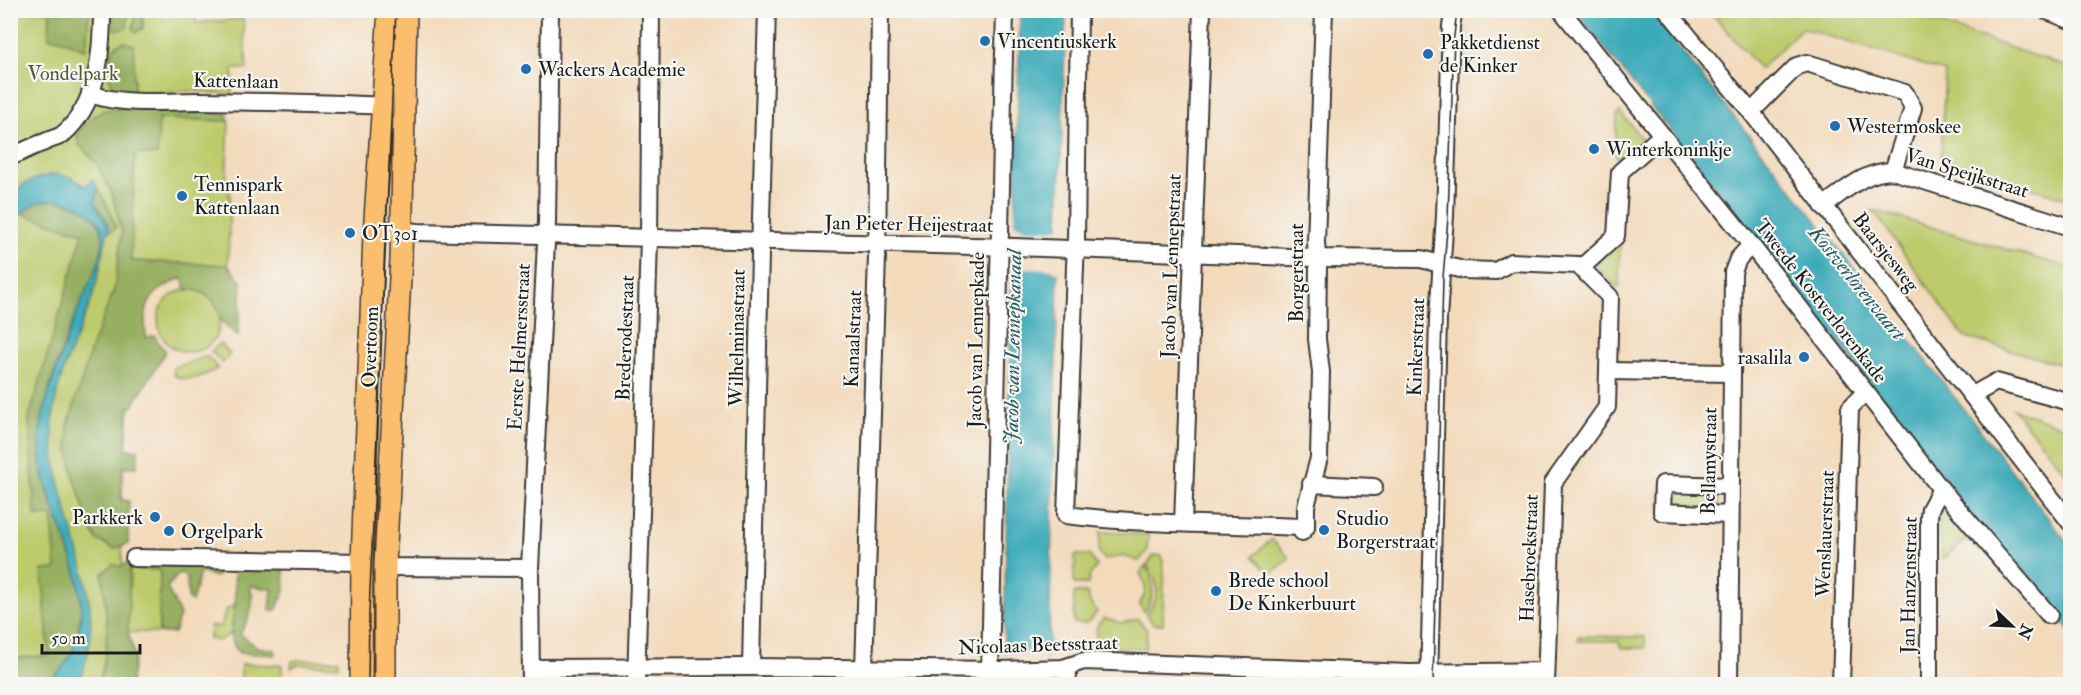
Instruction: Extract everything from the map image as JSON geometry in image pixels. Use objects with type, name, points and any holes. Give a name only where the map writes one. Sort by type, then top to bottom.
[{"type":"main road","name":"Overtoom","points":[[361,684],[362,562],[374,228],[388,10]]},
{"type":"main road","name":"Overtoom","points":[[385,684],[384,565],[401,259],[405,10]]},
{"type":"street","points":[[10,157],[60,136],[78,116],[90,93],[98,69],[102,38],[102,10]]},
{"type":"street","name":"Eerste Helmersstraat","points":[[531,676],[530,568],[546,235],[550,10]]},
{"type":"street","name":"Brederodestraat","points":[[636,684],[649,238],[651,10]]},
{"type":"street","name":"Wilhelminastraat","points":[[752,667],[767,10]]},
{"type":"street","name":"Kanaalstraat","points":[[864,669],[878,244],[880,10]]},
{"type":"street","name":"Jacob van Lennepkade","points":[[994,670],[1006,247],[1005,10]]},
{"type":"street","points":[[1079,10],[1067,250],[1066,515],[1145,523],[1183,523]]},
{"type":"street","name":"Jacob van Lennepstraat","points":[[1183,523],[1202,10]]},
{"type":"street","name":"Borgerstraat","points":[[1183,523],[1304,530],[1306,506],[1319,458],[1321,372],[1317,339],[1318,258],[1316,243],[1324,10]]},
{"type":"street","name":"Kinkerstraat","points":[[1429,678],[1438,318],[1445,216],[1451,26],[1454,10]]},
{"type":"street","name":"Tweede Kostverlorenkade","points":[[1562,10],[1751,245],[1941,489],[2049,615]]},
{"type":"street","name":"Baarsjesweg","points":[[1667,10],[1751,112],[2070,522]]},
{"type":"street","points":[[2045,10],[2070,20]]},
{"type":"street","points":[[1751,112],[1797,66],[1807,63],[1905,93],[1913,108],[1893,171]]},
{"type":"street","name":"Kattenlaan","points":[[90,93],[99,98],[135,101],[240,101],[383,106]]},
{"type":"street","points":[[1582,267],[1616,236],[1620,172],[1662,135]]},
{"type":"street","name":"Van Speijkstraat","points":[[1823,206],[1863,177],[1879,171],[1893,171],[2070,227]]},
{"type":"street","name":"Jan Pieter Heijestraat","points":[[374,228],[760,242],[1420,259],[1459,270],[1496,271],[1511,262],[1574,264],[1582,267]]},
{"type":"street","name":"Bellamystraat","points":[[1729,684],[1733,272],[1738,259],[1751,245]]},
{"type":"street","name":"Hasebroekstraat","points":[[1546,678],[1553,483],[1607,407],[1610,297],[1582,267]]},
{"type":"street","points":[[1608,371],[1731,374]]},
{"type":"street","points":[[1972,395],[1996,382],[2070,402]]},
{"type":"street","name":"Wenslauerstraat","points":[[1841,684],[1850,408],[1865,392]]},
{"type":"street","points":[[1311,484],[1374,487]]},
{"type":"street","points":[[1729,514],[1662,512],[1663,484],[1730,486]]},
{"type":"street","name":"Jan Hanzenstraat","points":[[1929,684],[1929,517],[1930,508],[1941,489]]},
{"type":"street","points":[[134,558],[362,562]]},
{"type":"street","points":[[384,565],[392,567],[530,568]]},
{"type":"street","name":"Nicolaas Beetsstraat","points":[[531,676],[637,667],[752,667],[864,669],[888,677],[1058,668],[1084,661],[1307,677],[1546,678]]},
{"type":"street","points":[[1058,668],[1068,675],[1067,684]]},
{"type":"green space","name":"Vondelpark","points":[[194,10],[196,23],[243,19],[247,69],[233,69],[232,94],[184,91],[136,96],[135,154],[158,119],[229,121],[226,187],[230,187],[228,265],[131,261],[122,493],[123,684],[11,684],[10,11]]},
{"type":"green space","points":[[50,11],[89,11],[86,50],[57,38],[49,38]]},
{"type":"green space","points":[[113,11],[128,11],[127,28],[117,30],[113,27]]},
{"type":"green space","points":[[136,11],[143,11],[143,28],[136,32],[133,29]]},
{"type":"green space","points":[[1710,11],[1902,11],[2070,68],[2070,200],[1941,160],[1945,72],[1802,28],[1760,69]]},
{"type":"green space","points":[[124,42],[134,45],[134,96],[111,86],[109,67],[111,54],[118,44]]},
{"type":"green space","points":[[145,108],[227,113],[229,121],[159,119],[157,155],[135,154],[131,261],[228,265],[242,283],[238,336],[222,321],[212,300],[201,292],[186,289],[182,278],[156,293],[147,306],[146,337],[155,336],[166,351],[132,407],[129,407],[126,449],[138,450],[137,467],[123,467],[121,500],[129,501],[128,544],[114,549],[97,540],[90,528],[73,473],[68,446],[68,425],[92,346],[114,290],[122,232],[112,194],[97,164],[78,143],[77,135],[92,118],[106,110]]},
{"type":"green space","points":[[1620,112],[1646,144],[1623,163],[1615,154],[1617,115]]},
{"type":"green space","points":[[98,188],[116,228],[107,233],[107,221],[95,203]]},
{"type":"green space","points":[[56,200],[86,211],[97,221],[103,236],[99,261],[69,331],[50,385],[40,435],[40,456],[44,476],[76,573],[81,598],[80,614],[72,651],[66,663],[54,677],[38,685],[11,684],[11,659],[49,655],[42,570],[56,569],[52,516],[35,516],[29,418],[83,233],[22,214],[39,201]]},
{"type":"green space","points":[[1873,210],[2070,268],[2070,367],[1964,337]]},
{"type":"green space","points":[[1620,240],[1619,287],[1616,287],[1595,264]]},
{"type":"green space","points":[[183,290],[195,290],[211,299],[218,309],[220,321],[218,333],[211,343],[195,352],[183,352],[172,347],[163,338],[158,327],[158,315],[163,304],[172,295]]},
{"type":"green space","points":[[220,343],[230,354],[223,363],[211,352]]},
{"type":"green space","points":[[207,356],[218,368],[191,379],[174,375],[173,368]]},
{"type":"green space","points":[[2013,409],[2070,429],[2070,478]]},
{"type":"green space","points":[[1662,482],[1719,483],[1718,517],[1661,515]]},
{"type":"green space","points":[[1943,503],[1952,510],[1970,537],[1942,559],[1937,509]]},
{"type":"green space","points":[[1100,532],[1148,534],[1147,551],[1139,561],[1122,556],[1105,560],[1099,552]]},
{"type":"green space","points":[[1272,539],[1289,558],[1270,575],[1253,556]]},
{"type":"green space","points":[[1075,555],[1089,555],[1097,566],[1090,575],[1088,584],[1074,584]]},
{"type":"green space","points":[[1154,555],[1162,556],[1164,571],[1163,624],[1153,624],[1146,615],[1154,602],[1157,590],[1147,565]]},
{"type":"green space","points":[[127,563],[284,569],[285,590],[276,610],[270,611],[272,589],[250,586],[251,611],[240,634],[257,647],[275,650],[276,655],[239,653],[232,641],[235,572],[224,569],[216,577],[200,572],[192,602],[188,599],[187,578],[180,573],[167,587],[180,615],[174,633],[159,633],[160,570],[130,569],[128,632],[135,656],[130,684],[98,684],[106,644],[102,574],[113,564],[121,567]]},
{"type":"green space","points":[[1146,566],[1153,589],[1145,612],[1139,605],[1144,597],[1145,589],[1140,573]]},
{"type":"green space","points":[[129,569],[161,569],[159,633],[128,632]]},
{"type":"green space","points":[[1074,593],[1087,593],[1097,612],[1088,623],[1074,623]]},
{"type":"green space","points":[[235,604],[231,634],[218,641],[209,639],[210,626],[221,626],[226,610]]},
{"type":"green space","points":[[1103,618],[1121,623],[1138,619],[1147,630],[1146,648],[1095,647],[1097,626]]},
{"type":"green space","points":[[1578,636],[1645,637],[1645,648],[1621,648],[1618,641],[1578,641]]},
{"type":"green space","points":[[339,660],[339,666],[298,664],[291,668],[292,661]]},
{"type":"green space","points":[[241,664],[282,665],[281,684],[241,684]]},
{"type":"green space","points":[[650,677],[880,683],[880,684],[650,684]]},
{"type":"water","name":"Jacob van Lennepkanaal","points":[[1020,11],[1066,11],[1059,227],[1052,230],[1050,269],[1058,273],[1049,649],[1045,654],[1046,684],[1003,684],[1012,273],[1024,268],[1026,229],[1015,223]]},
{"type":"water","name":"Kostverlorenvaart","points":[[1575,11],[1650,11],[1873,292],[2070,546],[2070,631],[2028,574],[2001,554],[1819,317]]},
{"type":"water","points":[[54,174],[72,178],[85,186],[93,179],[98,188],[95,203],[109,227],[95,289],[61,377],[54,410],[55,460],[80,556],[91,620],[88,652],[78,684],[43,684],[62,667],[75,645],[81,619],[81,606],[76,573],[44,477],[40,430],[63,348],[93,277],[103,239],[102,230],[92,216],[76,205],[58,200],[44,201],[32,206],[18,217],[11,227],[10,202],[17,190],[34,179]]},
{"type":"pier","points":[[1015,223],[1026,229],[1052,230],[1059,227],[1059,231],[1055,232],[1054,267],[1058,273],[1050,269],[1024,268],[1012,273],[1013,270],[1022,266],[1023,231],[1014,227]]},
{"type":"pier","points":[[1002,653],[1045,653],[1045,684],[1002,684]]},
{"type":"tram line","points":[[368,684],[369,613],[396,10]]},
{"type":"tram line","points":[[1433,684],[1443,278],[1448,218],[1454,36],[1457,10]]},
{"type":"place","name":"Vincentiuskerk","points":[[985,41]]},
{"type":"place","name":"Pakketdienst de Kinker","points":[[1428,54]]},
{"type":"place","name":"Wackers Academie","points":[[526,69]]},
{"type":"place","name":"Westermoskee","points":[[1835,126]]},
{"type":"place","name":"Winterkoninkje","points":[[1594,149]]},
{"type":"place","name":"Tennispark Kattenlaan","points":[[182,196]]},
{"type":"place","name":"OT301","points":[[350,233]]},
{"type":"place","name":"rasalila","points":[[1804,357]]},
{"type":"place","name":"Parkkerk","points":[[155,517]]},
{"type":"place","name":"Studio Borgerstraat","points":[[1324,530]]},
{"type":"place","name":"Orgelpark","points":[[169,531]]},
{"type":"place","name":"Brede school De Kinkerbuurt","points":[[1216,591]]}]
